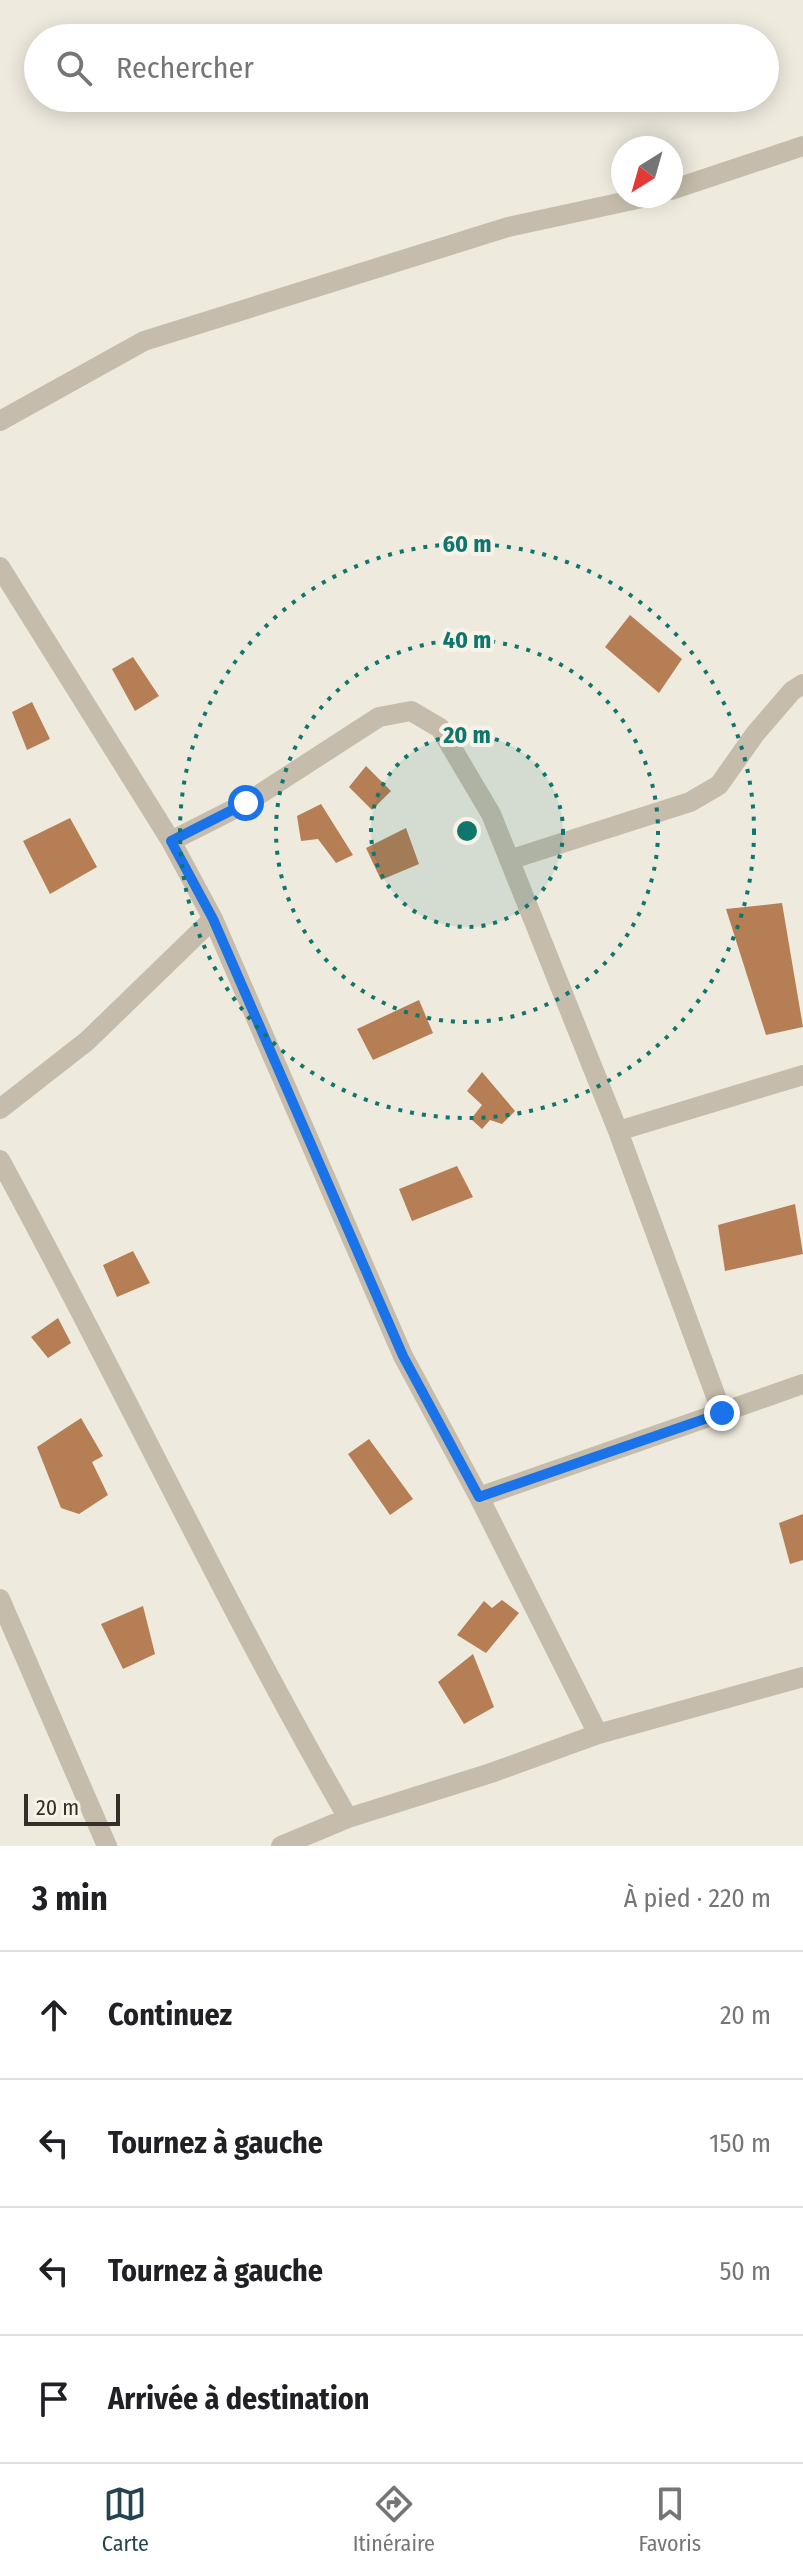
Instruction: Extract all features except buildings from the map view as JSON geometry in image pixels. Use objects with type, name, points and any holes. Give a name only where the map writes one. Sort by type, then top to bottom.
[{"type":"street","points":[[683,186],[803,146]]},
{"type":"street","points":[[0,421],[144,341],[508,227],[611,205]]},
{"type":"street","points":[[0,567],[171,841],[213,919],[403,1356],[479,1497],[598,1734]]},
{"type":"street","points":[[509,860],[700,797],[719,785],[755,734],[792,691],[803,684]]},
{"type":"street","points":[[171,841],[246,803],[379,717],[411,711],[440,728],[491,814],[618,1131],[722,1413]]},
{"type":"street","points":[[0,1109],[87,1041],[213,919]]},
{"type":"street","points":[[618,1131],[803,1075]]},
{"type":"street","points":[[0,1160],[78,1303],[158,1467],[348,1818]]},
{"type":"street","points":[[479,1497],[803,1384]]},
{"type":"street","points":[[0,1599],[107,1846]]},
{"type":"street","points":[[281,1846],[348,1818],[491,1773],[598,1734],[803,1677]]},
{"type":"route","points":[[246,803],[171,841],[213,919],[403,1356],[479,1497],[722,1413]]}]
